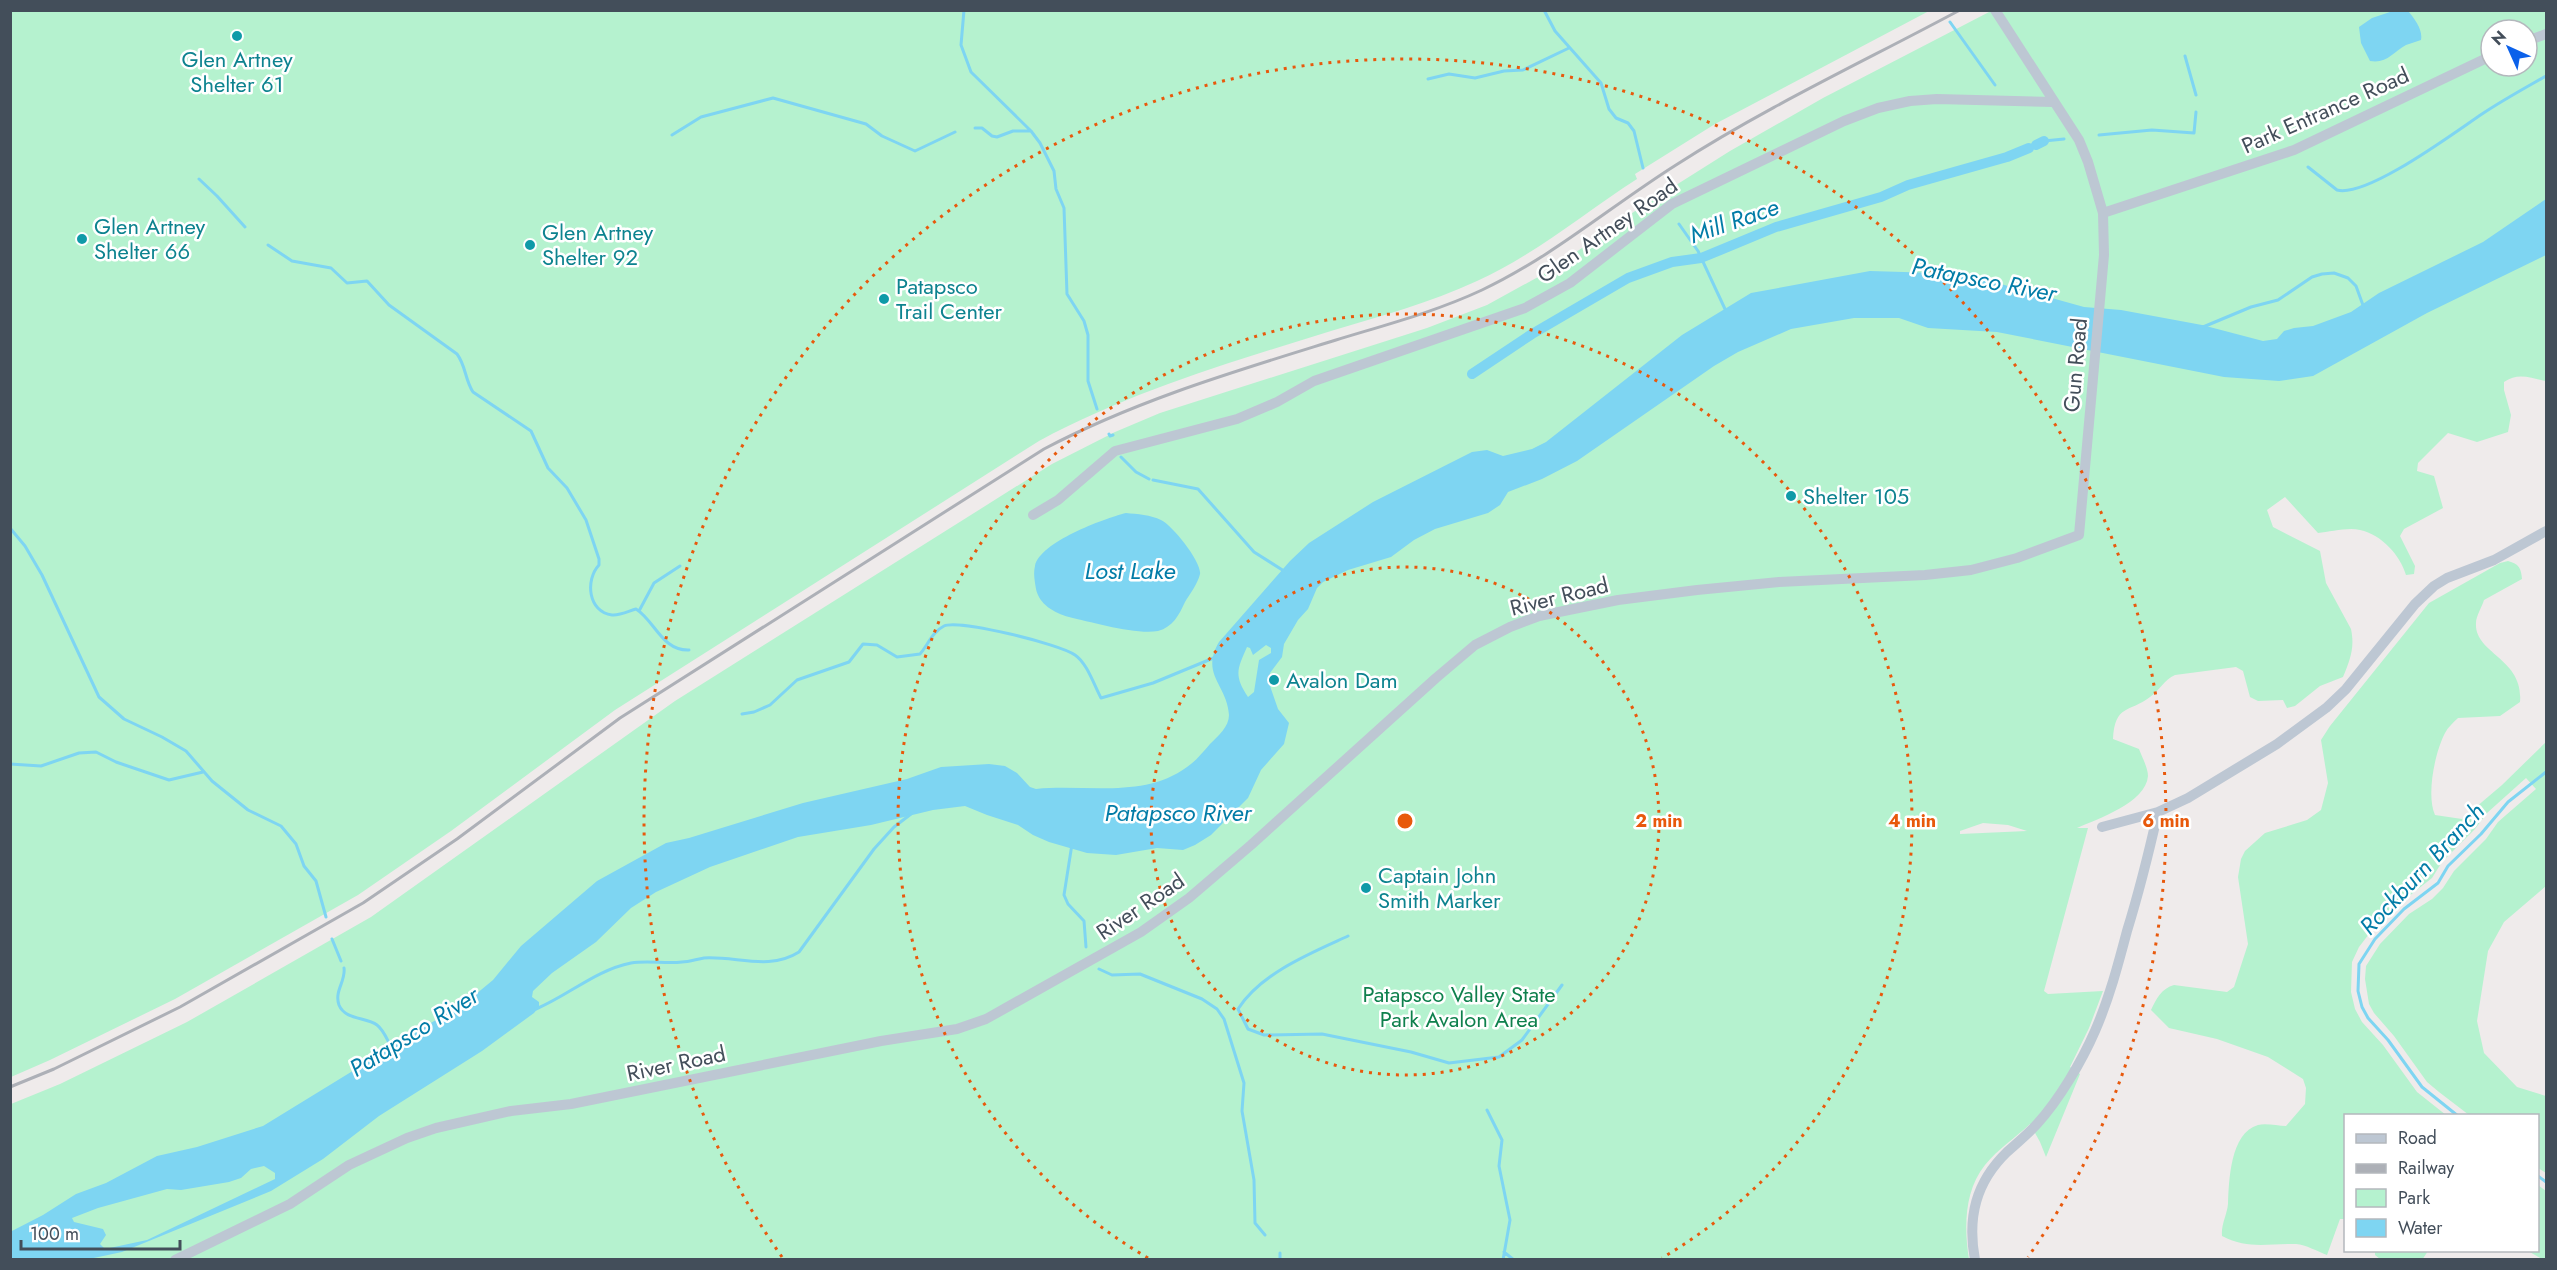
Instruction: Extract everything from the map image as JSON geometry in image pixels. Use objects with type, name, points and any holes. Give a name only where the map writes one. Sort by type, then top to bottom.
[{"type":"street","name":"Gun Road","points":[[1995,10],[2079,140],[2103,213],[2104,255],[2101,298],[2079,535]]},
{"type":"street","name":"Park Entrance Road","points":[[2103,213],[2294,150],[2479,62]]},
{"type":"street","name":"Glen Artney Road","points":[[1033,515],[1058,500],[1115,451],[1237,419],[1277,402],[1314,381],[1525,308],[1570,283],[1671,204],[1844,121],[1878,108],[1910,100],[2054,102]]},
{"type":"street","points":[[2102,827],[2158,812],[2188,798],[2277,744],[2326,708],[2365,668],[2415,604],[2434,586],[2447,578],[2494,560],[2547,531]]},
{"type":"street","name":"River Road","points":[[175,1260],[290,1204],[349,1165],[407,1138],[436,1128],[511,1111],[571,1104],[881,1041],[957,1029],[986,1019],[1142,932],[1189,898],[1244,852],[1304,795],[1459,658],[1483,641],[1539,616],[1618,600],[1697,590],[1779,582],[1925,575],[1971,570],[2017,558],[2079,535]]},
{"type":"street","points":[[1975,1260],[1971,1226],[1974,1204],[1981,1187],[1989,1172],[2038,1124],[2080,1063],[2102,1013],[2146,865],[2158,812]]},
{"type":"green space","points":[[11,10],[1929,11],[1715,124],[1635,174],[1637,179],[1498,271],[1405,309],[1256,354],[1146,392],[1039,441],[615,710],[451,831],[358,895],[175,999],[11,1077]]},
{"type":"green space","name":"Patapsco Valley State Park Avalon Area","points":[[1991,11],[2546,11],[2546,381],[2519,376],[2504,382],[2511,415],[2508,432],[2477,442],[2448,433],[2418,463],[2417,471],[2434,476],[2443,508],[2404,529],[2400,536],[2415,566],[2414,574],[2406,575],[2395,553],[2376,536],[2350,529],[2318,533],[2285,497],[2267,510],[2273,527],[2320,551],[2326,583],[2351,629],[2351,654],[2343,677],[2320,686],[2295,706],[2287,708],[2283,700],[2258,701],[2250,697],[2243,671],[2236,667],[2175,675],[2150,697],[2120,715],[2114,728],[2113,739],[2139,749],[2148,776],[2145,786],[2130,802],[2108,815],[2077,828],[2088,828],[2044,991],[2048,994],[2103,991],[2089,1028],[2070,1067],[2080,1074],[2046,1157],[2030,1124],[1995,1154],[1978,1175],[1967,1210],[1966,1235],[1969,1259],[11,1260],[11,1104],[60,1084],[187,1022],[371,917],[675,701],[1052,464],[1115,432],[1160,413],[1427,328],[1487,305],[1549,271],[1638,209],[1730,151],[1823,98]],"holes":[[[1983,823],[2008,825],[2027,831],[1960,834],[1960,831]]]},
{"type":"green space","points":[[2508,561],[2515,564],[2519,567],[2522,579],[2484,600],[2477,617],[2477,633],[2515,675],[2520,702],[2500,716],[2458,718],[2451,725],[2438,751],[2431,796],[2435,815],[2462,819],[2502,785],[2546,742],[2546,886],[2504,922],[2488,951],[2477,1021],[2484,1053],[2517,1087],[2546,1096],[2546,1173],[2539,1169],[2539,1114],[2468,1114],[2439,1092],[2427,1082],[2394,1036],[2374,1013],[2369,1004],[2365,979],[2366,966],[2380,944],[2409,914],[2432,899],[2443,888],[2454,871],[2486,839],[2498,822],[2536,789],[2526,778],[2487,813],[2475,829],[2442,862],[2432,878],[2399,904],[2369,934],[2359,947],[2352,962],[2351,992],[2355,1009],[2362,1022],[2383,1045],[2417,1092],[2445,1114],[2344,1114],[2344,1219],[2340,1219],[2327,1255],[2296,1244],[2259,1245],[2241,1243],[2222,1236],[2236,1147],[2249,1130],[2258,1125],[2286,1126],[2305,1104],[2306,1088],[2303,1079],[2268,1057],[2217,1039],[2169,1028],[2151,1010],[2157,998],[2170,986],[2227,992],[2234,987],[2248,944],[2238,877],[2245,851],[2265,833],[2307,820],[2321,810],[2328,783],[2321,740],[2330,726],[2429,603],[2500,563]]},
{"type":"green space","points":[[2539,1186],[2546,1191],[2546,1259],[2530,1252],[2539,1252]]},
{"type":"green space","points":[[2375,1252],[2427,1252],[2422,1260],[2380,1259]]},
{"type":"water","points":[[2393,11],[2408,11],[2420,29],[2421,40],[2406,45],[2381,61],[2370,61],[2361,43],[2359,27],[2372,18]]},
{"type":"water","name":"Patapsco River","points":[[2546,199],[2546,255],[2427,313],[2313,376],[2279,381],[2224,377],[1997,332],[1928,328],[1899,318],[1854,318],[1791,329],[1738,352],[1714,366],[1577,461],[1542,479],[1508,492],[1500,505],[1488,513],[1435,529],[1414,540],[1391,557],[1348,570],[1323,582],[1317,588],[1308,609],[1298,620],[1284,644],[1282,657],[1270,673],[1269,683],[1278,709],[1289,723],[1284,744],[1261,770],[1248,798],[1211,835],[1195,845],[1183,850],[1157,848],[1116,855],[1087,853],[1049,842],[1018,825],[965,806],[933,810],[871,825],[798,837],[710,867],[656,892],[631,908],[596,942],[552,973],[533,991],[532,997],[539,1002],[539,1007],[534,1013],[482,1051],[379,1116],[323,1159],[271,1191],[122,1252],[89,1259],[11,1259],[10,1232],[76,1194],[106,1183],[157,1156],[197,1147],[263,1126],[470,999],[493,980],[521,946],[597,881],[666,843],[803,803],[907,779],[941,767],[989,764],[1005,766],[1017,773],[1030,787],[1036,789],[1133,787],[1170,777],[1193,762],[1220,734],[1229,719],[1224,695],[1213,671],[1214,653],[1219,642],[1290,561],[1309,543],[1373,502],[1472,452],[1487,450],[1503,456],[1532,449],[1546,442],[1682,335],[1751,293],[1870,271],[1937,273],[1983,279],[2084,307],[2121,310],[2202,325],[2263,341],[2277,339],[2284,331],[2313,326],[2351,312],[2379,293],[2483,242]],"holes":[[[1266,645],[1271,648],[1271,653],[1259,660],[1254,692],[1248,697],[1240,683],[1238,672],[1241,661],[1247,647],[1253,655]],[[264,1166],[275,1173],[275,1179],[147,1240],[105,1249],[100,1244],[106,1235],[103,1229],[74,1222],[72,1218],[98,1208],[167,1189],[181,1190],[229,1182],[241,1178],[251,1169]]]},
{"type":"water","name":"Lost Lake","points":[[1126,513],[1153,517],[1166,523],[1185,544],[1199,568],[1198,581],[1178,616],[1168,627],[1158,631],[1126,630],[1063,615],[1044,603],[1036,589],[1035,566],[1039,557],[1048,548],[1074,533]]},
{"type":"waterway","points":[[964,10],[961,45],[971,72],[1031,131],[1040,143],[1054,171],[1056,189],[1064,208],[1067,294],[1084,321],[1088,335],[1088,381],[1097,409]]},
{"type":"waterway","points":[[1544,10],[1555,31],[1601,83],[1609,109],[1616,118],[1628,123],[1634,131],[1643,168]]},
{"type":"waterway","points":[[1950,22],[1995,85]]},
{"type":"waterway","points":[[1428,79],[1449,74],[1475,78],[1504,71],[1523,70],[1569,48]]},
{"type":"waterway","points":[[2185,56],[2196,95]]},
{"type":"waterway","points":[[2308,167],[2337,190],[2351,190],[2369,184],[2411,162],[2490,109],[2546,76]]},
{"type":"waterway","points":[[672,135],[701,117],[773,98],[866,124],[882,136],[915,151],[955,132]]},
{"type":"waterway","points":[[2099,135],[2152,130],[2194,133],[2196,112]]},
{"type":"waterway","points":[[975,128],[982,128],[997,137],[1013,131],[1029,131]]},
{"type":"waterway","points":[[2044,141],[2064,139]]},
{"type":"waterway","name":"Mill Race","points":[[2036,145],[2044,141]]},
{"type":"waterway","name":"Mill Race","points":[[1472,374],[1532,334],[1628,278],[1672,262],[1701,258],[1776,227],[1881,197],[1908,185],[2007,157],[2029,148]]},
{"type":"waterway","points":[[199,179],[245,227]]},
{"type":"waterway","points":[[1679,224],[1698,251],[1725,309]]},
{"type":"waterway","points":[[268,245],[292,261],[331,268],[347,283],[367,281],[389,305],[457,354],[473,392],[531,431],[548,468],[567,488],[586,520],[599,559],[591,587],[591,594],[598,608],[612,615],[636,609],[643,614],[665,641],[672,646],[689,650]]},
{"type":"waterway","points":[[2203,327],[2251,307],[2278,300],[2312,277],[2322,274],[2334,273],[2348,278],[2356,286],[2364,308]]},
{"type":"waterway","points":[[1109,434],[1113,435]]},
{"type":"waterway","points":[[1121,457],[1136,472],[1149,479]]},
{"type":"waterway","points":[[1153,480],[1198,489],[1254,552],[1284,571]]},
{"type":"waterway","points":[[10,528],[25,546],[42,575],[99,697],[124,719],[186,751],[212,781],[248,810],[281,826],[296,844],[304,866],[316,881],[326,917]]},
{"type":"waterway","points":[[639,611],[654,583],[680,566]]},
{"type":"waterway","points":[[742,714],[770,705],[797,680],[849,662],[863,644],[877,645],[897,657],[920,654],[936,632],[944,626],[988,629],[1066,650],[1083,663],[1101,698],[1153,683],[1216,657]]},
{"type":"waterway","points":[[10,764],[41,766],[79,753],[96,752],[116,762],[169,780],[203,772]]},
{"type":"waterway","name":"Rockburn Branch","points":[[2456,1114],[2422,1087],[2388,1040],[2368,1018],[2362,1007],[2358,991],[2359,964],[2375,939],[2404,909],[2438,883],[2448,866],[2481,834],[2508,802],[2546,772]]},
{"type":"waterway","points":[[536,1009],[606,971],[631,963],[687,962],[704,958],[764,962],[788,958],[799,952],[874,849],[894,827],[911,814]]},
{"type":"waterway","points":[[1072,844],[1064,895],[1068,904],[1084,921],[1086,947]]},
{"type":"waterway","points":[[1348,936],[1288,965],[1248,996],[1238,1009],[1248,1029],[1264,1035],[1322,1034],[1411,1052],[1449,1063],[1499,1057],[1522,1040],[1562,985]]},
{"type":"waterway","points":[[332,939],[341,961]]},
{"type":"waterway","points":[[344,968],[338,995],[339,1005],[351,1016],[377,1025],[393,1050]]},
{"type":"waterway","points":[[1099,969],[1112,975],[1140,974],[1202,999],[1217,1009],[1224,1019],[1244,1083],[1242,1111],[1254,1180],[1255,1223],[1265,1235]]},
{"type":"waterway","points":[[1487,1110],[1502,1140],[1499,1166],[1510,1220],[1503,1260]]},
{"type":"waterway","name":"Rockburn Branch","points":[[2539,1177],[2546,1182]]},
{"type":"waterway","points":[[1504,1252],[1514,1260]]},
{"type":"waterway","points":[[1280,1253],[1280,1260]]},
{"type":"railway","points":[[10,1087],[54,1069],[180,1007],[363,903],[457,839],[620,718],[1044,449],[1151,401],[1261,363],[1410,318],[1482,290],[1557,247],[1710,144],[1780,104],[1960,10]]},
{"type":"place","name":"Glen Artney Shelter 61","points":[[237,36]]},
{"type":"place","name":"Glen Artney Shelter 66","points":[[82,239]]},
{"type":"place","name":"Glen Artney Shelter 92","points":[[530,245]]},
{"type":"place","name":"Patapsco Trail Center","points":[[884,299]]},
{"type":"place","name":"Shelter 105","points":[[1791,496]]},
{"type":"place","name":"Avalon Dam","points":[[1274,680]]},
{"type":"place","name":"Captain John Smith Marker","points":[[1366,888]]}]
